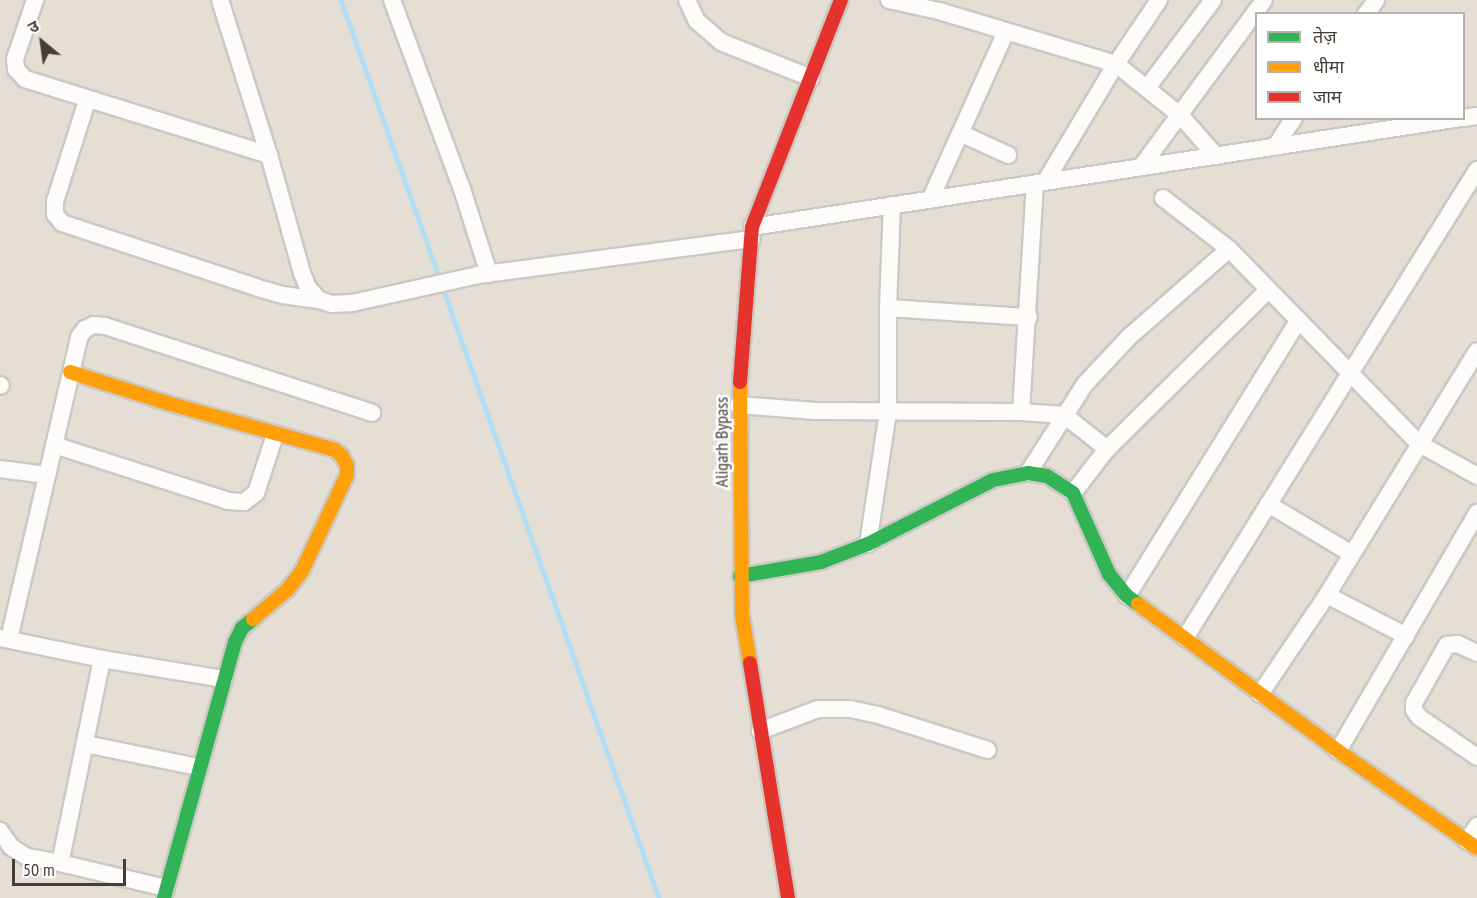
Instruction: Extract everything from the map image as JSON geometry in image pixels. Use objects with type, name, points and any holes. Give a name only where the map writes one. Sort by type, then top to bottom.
[{"type":"street","points":[[35,0],[15,59],[16,69],[25,79],[269,155]]},
{"type":"street","points":[[220,0],[269,155],[302,273],[308,288],[319,300]]},
{"type":"street","points":[[392,0],[462,189],[484,274]]},
{"type":"street","points":[[687,0],[697,21],[721,42],[811,78]]},
{"type":"street","name":"Aligarh Bypass","points":[[788,898],[742,615],[738,405],[752,233],[841,0]]},
{"type":"street","points":[[889,0],[939,11],[1116,64],[1180,115],[1216,156]]},
{"type":"street","points":[[1021,412],[1040,183],[1159,0]]},
{"type":"street","points":[[1148,88],[1213,0]]},
{"type":"street","points":[[1141,168],[1255,12]]},
{"type":"street","points":[[930,200],[1006,32]]},
{"type":"street","points":[[87,100],[55,201],[55,214],[62,223],[258,288],[332,304],[351,303],[484,274],[752,233],[892,206],[1449,120]]},
{"type":"street","points":[[1275,147],[1293,120]]},
{"type":"street","points":[[960,133],[1008,155]]},
{"type":"street","points":[[1185,639],[1477,170]]},
{"type":"street","points":[[1163,198],[1229,249],[1418,442],[1477,476]]},
{"type":"street","points":[[868,544],[888,412],[888,308],[892,206]]},
{"type":"street","points":[[1028,473],[1085,384],[1129,337],[1229,249]]},
{"type":"street","points":[[1073,493],[1107,449],[1269,290]]},
{"type":"street","points":[[888,308],[1029,317]]},
{"type":"street","points":[[1127,596],[1299,320]]},
{"type":"street","points":[[224,679],[102,659],[4,638],[47,475],[79,337],[85,329],[94,325],[105,326],[372,413]]},
{"type":"street","points":[[1260,694],[1327,595],[1418,442],[1477,351]]},
{"type":"street","points":[[0,831],[11,847],[27,857],[60,863],[165,893],[198,767],[242,628],[287,590],[303,571],[347,475],[348,466],[335,450],[275,435],[70,372]]},
{"type":"street","points":[[738,405],[816,411],[1021,412],[1064,415],[1107,449]]},
{"type":"street","points":[[54,445],[228,501],[244,502],[256,493],[275,435]]},
{"type":"street","points":[[0,470],[47,475]]},
{"type":"street","points":[[740,576],[821,562],[868,544],[993,480],[1028,473],[1047,476],[1073,493],[1108,574],[1127,596],[1338,751],[1472,844],[1477,826]]},
{"type":"street","points":[[1268,504],[1352,554]]},
{"type":"street","points":[[1338,751],[1477,513]]},
{"type":"street","points":[[1327,595],[1406,636]]},
{"type":"street","points":[[1477,653],[1458,644],[1447,645],[1414,703],[1414,710],[1419,717],[1477,757]]},
{"type":"street","points":[[60,863],[102,659]]},
{"type":"street","points":[[760,731],[818,709],[850,709],[878,715],[988,750]]},
{"type":"street","points":[[85,744],[198,767]]},
{"type":"shaded area","points":[[0,0],[1477,0],[1477,898],[0,898]]},
{"type":"waterway","points":[[341,0],[659,898]]},
{"type":"traffic: fast","points":[[740,576],[821,562],[868,544],[993,480],[1028,473],[1047,476],[1073,493],[1109,574],[1127,596],[1138,604]]},
{"type":"traffic: fast","points":[[164,898],[235,642],[242,628],[253,619]]},
{"type":"traffic: slow","points":[[70,372],[167,403],[335,450],[342,456],[347,466],[347,475],[302,571],[287,590],[253,619]]},
{"type":"traffic: slow","points":[[740,382],[742,615],[750,663]]},
{"type":"traffic: slow","points":[[1138,604],[1338,751],[1477,848]]},
{"type":"traffic: jam","points":[[740,382],[752,227],[841,0]]},
{"type":"traffic: jam","points":[[750,663],[788,898]]}]
